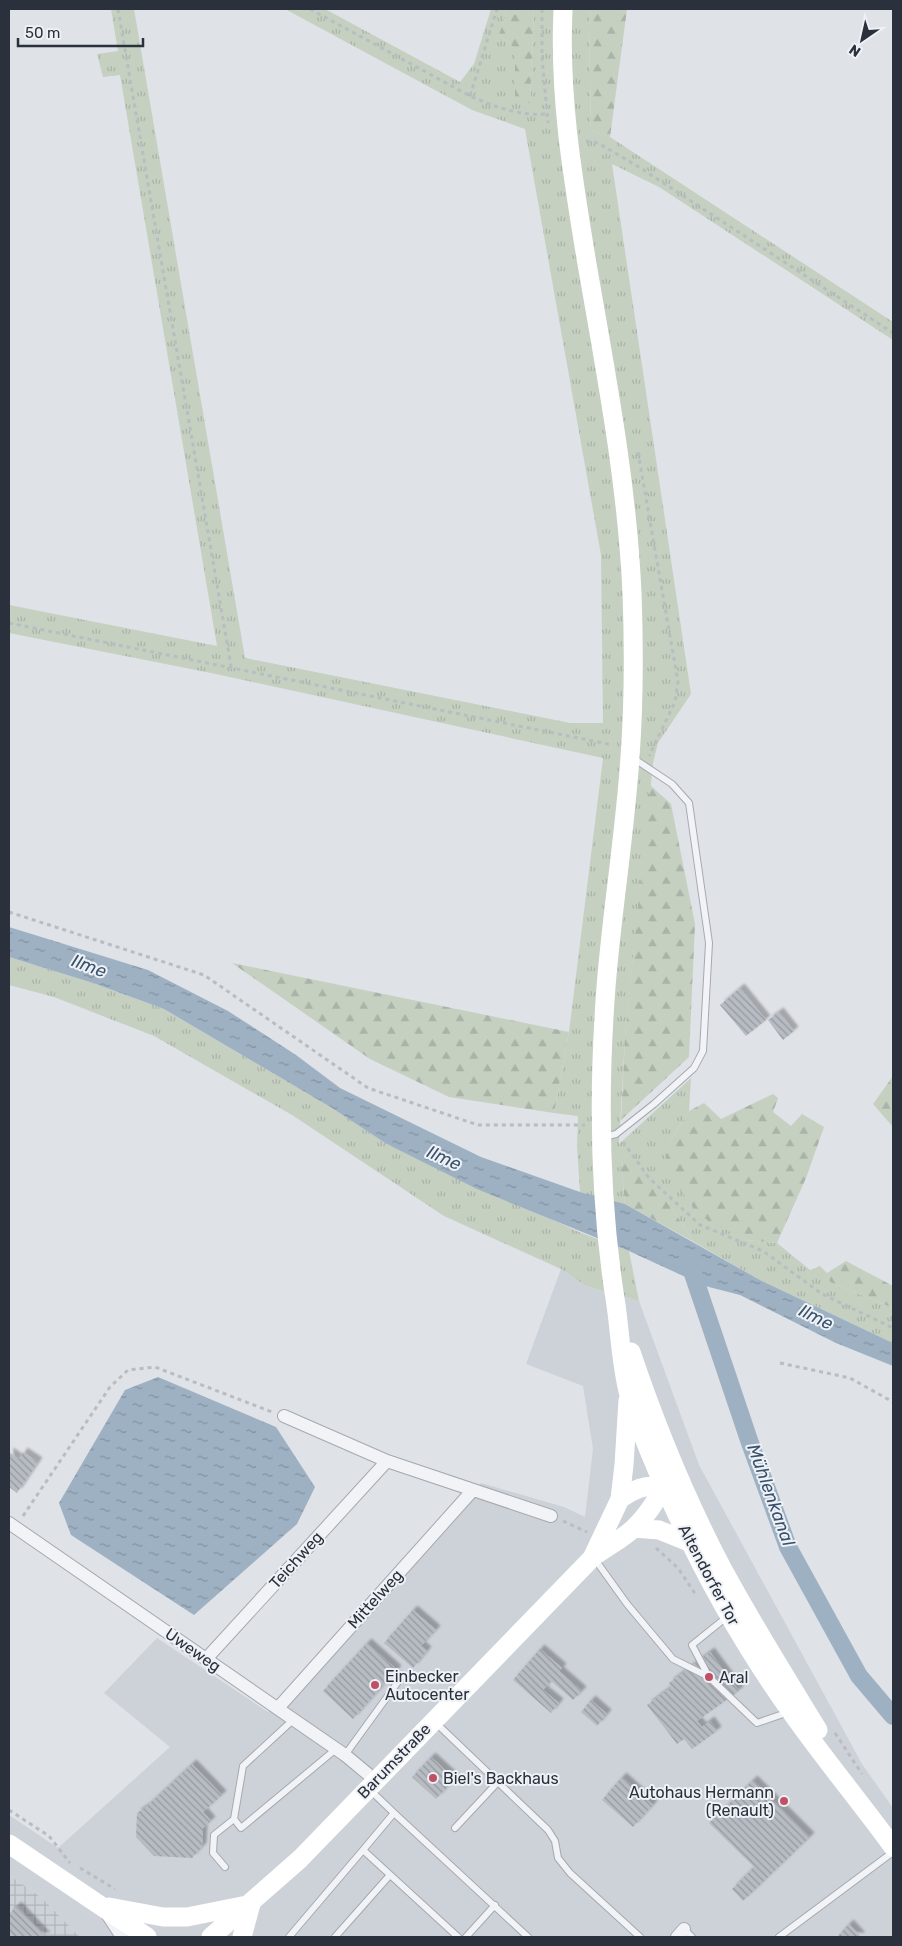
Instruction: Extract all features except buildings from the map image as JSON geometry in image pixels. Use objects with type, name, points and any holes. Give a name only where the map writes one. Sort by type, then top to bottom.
[{"type":"main road","name":"Altendorfer Tor","points":[[563,9],[555,114],[568,140],[623,488],[632,589],[634,665],[630,757],[606,985],[596,1128],[601,1162],[612,1284],[622,1355],[629,1391],[664,1488],[689,1542],[729,1616],[790,1711],[893,1847]]},
{"type":"main road","name":"Altendorfer Tor","points":[[616,1306],[643,1387],[672,1463],[689,1500],[722,1566],[769,1650],[868,1812]]},
{"type":"main road","name":"Barumstraße","points":[[593,1557],[620,1499],[629,1391]]},
{"type":"main road","name":"Barumstraße","points":[[211,1937],[251,1904],[300,1859],[593,1557],[634,1528],[657,1501],[664,1488],[672,1463]]},
{"type":"main road","points":[[620,1499],[634,1490],[648,1486],[664,1488],[689,1500]]},
{"type":"main road","points":[[634,1528],[659,1530],[689,1542]]},
{"type":"main road","points":[[9,1844],[147,1937]]},
{"type":"main road","points":[[101,1906],[163,1917],[187,1917],[251,1904],[242,1937]]},
{"type":"street","points":[[284,1416],[387,1461],[551,1516]]},
{"type":"street","name":"Teichweg","points":[[206,1659],[387,1461]]},
{"type":"street","name":"Mittelweg","points":[[278,1708],[473,1490]]},
{"type":"street","name":"Uweweg","points":[[12,1525],[341,1752],[372,1784]]},
{"type":"street","points":[[101,1906],[122,1937]]},
{"type":"lane","points":[[596,1128],[654,1104],[694,1068],[703,1051],[709,943],[689,804],[672,784],[630,757]]},
{"type":"lane","points":[[593,1557],[627,1604],[673,1659],[709,1676]]},
{"type":"lane","points":[[729,1616],[692,1645],[709,1676],[757,1723],[790,1711]]},
{"type":"lane","points":[[234,1819],[241,1828],[341,1752],[403,1675]]},
{"type":"lane","points":[[225,1867],[213,1853],[214,1835],[234,1819],[244,1766],[294,1720]]},
{"type":"lane","points":[[433,1720],[548,1830],[555,1841],[558,1858],[570,1873],[640,1937]]},
{"type":"lane","points":[[456,1828],[498,1782]]},
{"type":"lane","points":[[372,1784],[394,1813],[528,1937]]},
{"type":"lane","points":[[289,1937],[394,1813]]},
{"type":"lane","points":[[363,1850],[458,1937]]},
{"type":"lane","points":[[778,1937],[893,1852]]},
{"type":"lane","points":[[335,1937],[390,1875]]},
{"type":"lane","points":[[466,1937],[495,1905]]},
{"type":"path","points":[[118,9],[231,666]]},
{"type":"path","points":[[310,9],[491,106],[531,115],[555,114]]},
{"type":"path","points":[[470,96],[498,9]]},
{"type":"path","points":[[542,9],[555,114],[548,124]]},
{"type":"path","points":[[568,140],[598,143],[639,167],[893,333]]},
{"type":"path","points":[[9,622],[615,745],[615,736]]},
{"type":"path","points":[[9,912],[204,975],[368,1088],[478,1125],[596,1128],[700,1225],[763,1251],[822,1294],[893,1328]]},
{"type":"path","points":[[780,1363],[850,1378],[893,1402]]},
{"type":"path","points":[[12,1525],[110,1387],[128,1370],[155,1367],[284,1416]]},
{"type":"path","points":[[551,1516],[589,1532]]},
{"type":"path","points":[[831,1726],[863,1777]]},
{"type":"path","points":[[9,1810],[49,1836],[69,1862],[118,1891]]},
{"type":"shaded area","points":[[561,1269],[586,1286],[639,1301],[699,1465],[862,1764],[893,1808],[893,1937],[80,1937],[42,1898],[9,1875],[9,1815],[58,1848],[170,1747],[104,1693],[157,1638],[268,1712],[481,1483],[564,1507],[585,1517],[593,1449],[583,1386],[526,1364]]},
{"type":"shaded area","points":[[9,1875],[42,1898],[80,1937],[9,1937]]},
{"type":"green space","points":[[111,9],[134,9],[245,658],[570,723],[603,723],[601,555],[525,129],[472,110],[285,9],[325,9],[460,82],[474,64],[491,9],[508,9],[499,34],[515,49],[516,99],[530,102],[534,9],[591,9],[589,26],[591,131],[610,137],[893,322],[893,340],[659,187],[612,164],[691,694],[658,743],[653,763],[625,1036],[619,1144],[691,1078],[689,1111],[670,1141],[746,1240],[777,1243],[810,1270],[820,1266],[827,1273],[830,1282],[893,1308],[893,1343],[760,1280],[694,1242],[668,1203],[621,1160],[625,1204],[580,1192],[577,1146],[578,1116],[554,1113],[569,1032],[603,758],[211,673],[9,633],[9,605],[217,646],[120,75],[103,77],[97,54],[118,51]]},
{"type":"green space","points":[[508,9],[534,9],[530,103],[515,99],[515,49],[499,34]]},
{"type":"green space","points":[[591,9],[627,9],[610,137],[591,131],[589,26]]},
{"type":"green space","points":[[650,785],[671,804],[695,924],[689,1057],[621,1120],[625,1036]]},
{"type":"green space","points":[[9,957],[90,982],[164,1009],[332,1108],[385,1143],[579,1232],[629,1251],[639,1301],[586,1286],[561,1269],[444,1216],[292,1115],[154,1036],[54,997],[9,985]]},
{"type":"green space","points":[[232,963],[569,1032],[554,1113],[449,1097],[370,1059]]},
{"type":"green space","points":[[893,1076],[893,1127],[873,1104]]},
{"type":"green space","points":[[773,1094],[778,1098],[773,1112],[791,1126],[802,1114],[824,1127],[806,1178],[777,1243],[746,1240],[702,1217],[663,1170],[670,1141],[689,1111],[704,1103],[721,1119]]},
{"type":"green space","points":[[621,1160],[643,1174],[653,1184],[694,1242],[625,1204]]},
{"type":"green space","points":[[846,1261],[893,1286],[893,1308],[830,1282],[827,1273]]},
{"type":"water","name":"Ilme","points":[[9,927],[148,970],[228,1011],[296,1055],[340,1088],[481,1157],[580,1192],[625,1204],[760,1280],[893,1343],[893,1366],[836,1343],[740,1295],[705,1286],[629,1251],[477,1189],[385,1143],[332,1108],[164,1009],[93,983],[9,957]]},
{"type":"water","points":[[158,1377],[276,1427],[315,1487],[297,1524],[194,1615],[71,1535],[59,1503],[125,1390]]},
{"type":"waterway","name":"Mühlenkanal","points":[[688,1259],[750,1443],[788,1547],[859,1676],[893,1716]]},
{"type":"place","name":"Aral","points":[[709,1677]]},
{"type":"place","name":"Einbecker Autocenter","points":[[375,1685]]},
{"type":"place","name":"Biel's Backhaus","points":[[433,1778]]},
{"type":"place","name":"Autohaus Hermann (Renault)","points":[[784,1801]]}]
